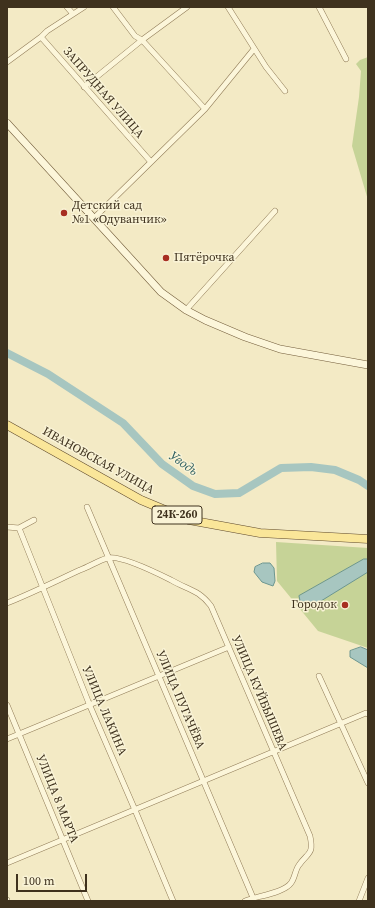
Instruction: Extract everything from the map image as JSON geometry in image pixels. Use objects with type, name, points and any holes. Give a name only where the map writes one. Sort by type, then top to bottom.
[{"type":"main road","name":"ИВАНОВСКАЯ УЛИЦА","points":[[7,425],[141,500],[189,520],[260,533],[368,539]]},
{"type":"street","points":[[67,7],[73,14]]},
{"type":"street","points":[[7,62],[47,31],[84,7]]},
{"type":"street","points":[[113,7],[135,36],[142,40],[205,110]]},
{"type":"street","points":[[84,87],[142,40],[187,7]]},
{"type":"street","points":[[228,7],[266,67],[285,90]]},
{"type":"street","points":[[319,7],[346,59]]},
{"type":"street","name":"ЗАПРУДНАЯ УЛИЦА","points":[[41,37],[151,162]]},
{"type":"street","points":[[94,218],[205,110],[254,49]]},
{"type":"street","points":[[7,57],[13,58]]},
{"type":"street","points":[[7,123],[161,292],[186,310],[245,337],[280,349],[368,365]]},
{"type":"street","points":[[186,310],[275,211]]},
{"type":"street","name":"УЛИЦА ПУГАЧЁВА","points":[[87,507],[253,900]]},
{"type":"street","points":[[7,528],[19,528],[34,520]]},
{"type":"street","name":"УЛИЦА ЛАКИНА","points":[[19,528],[90,706],[173,901]]},
{"type":"street","points":[[7,602],[109,558]]},
{"type":"street","name":"УЛИЦА КУЙБЫШЕВА","points":[[109,558],[123,560],[156,572],[173,582],[195,590],[211,606],[310,836],[312,846],[309,855],[298,866],[291,883],[284,888],[253,900]]},
{"type":"street","points":[[7,739],[90,706],[229,647]]},
{"type":"street","points":[[319,676],[368,783]]},
{"type":"street","name":"УЛИЦА 8 МАРТА","points":[[7,705],[88,901]]},
{"type":"street","points":[[7,863],[367,713]]},
{"type":"street","points":[[359,901],[368,878]]},
{"type":"street","points":[[245,901],[253,900]]},
{"type":"green space","points":[[368,57],[368,200],[352,146],[361,71],[356,64],[360,60]]},
{"type":"green space","points":[[276,542],[368,548],[368,648],[318,631],[277,581]]},
{"type":"water","points":[[364,559],[368,559],[368,572],[308,609],[301,605],[299,596]]},
{"type":"water","points":[[263,563],[270,563],[274,568],[275,581],[273,586],[262,582],[254,572],[255,567]]},
{"type":"water","points":[[361,647],[368,650],[368,668],[350,657],[350,651]]},
{"type":"waterway","name":"Уводь","points":[[7,353],[48,374],[123,423],[162,464],[193,486],[215,494],[239,493],[281,468],[311,467],[335,470],[359,480],[368,486]]},
{"type":"place","name":"Детский сад №1 «Одуванчик»","points":[[64,213]]},
{"type":"place","name":"Пятёрочка","points":[[166,258]]},
{"type":"place","name":"Городок","points":[[345,605]]}]
